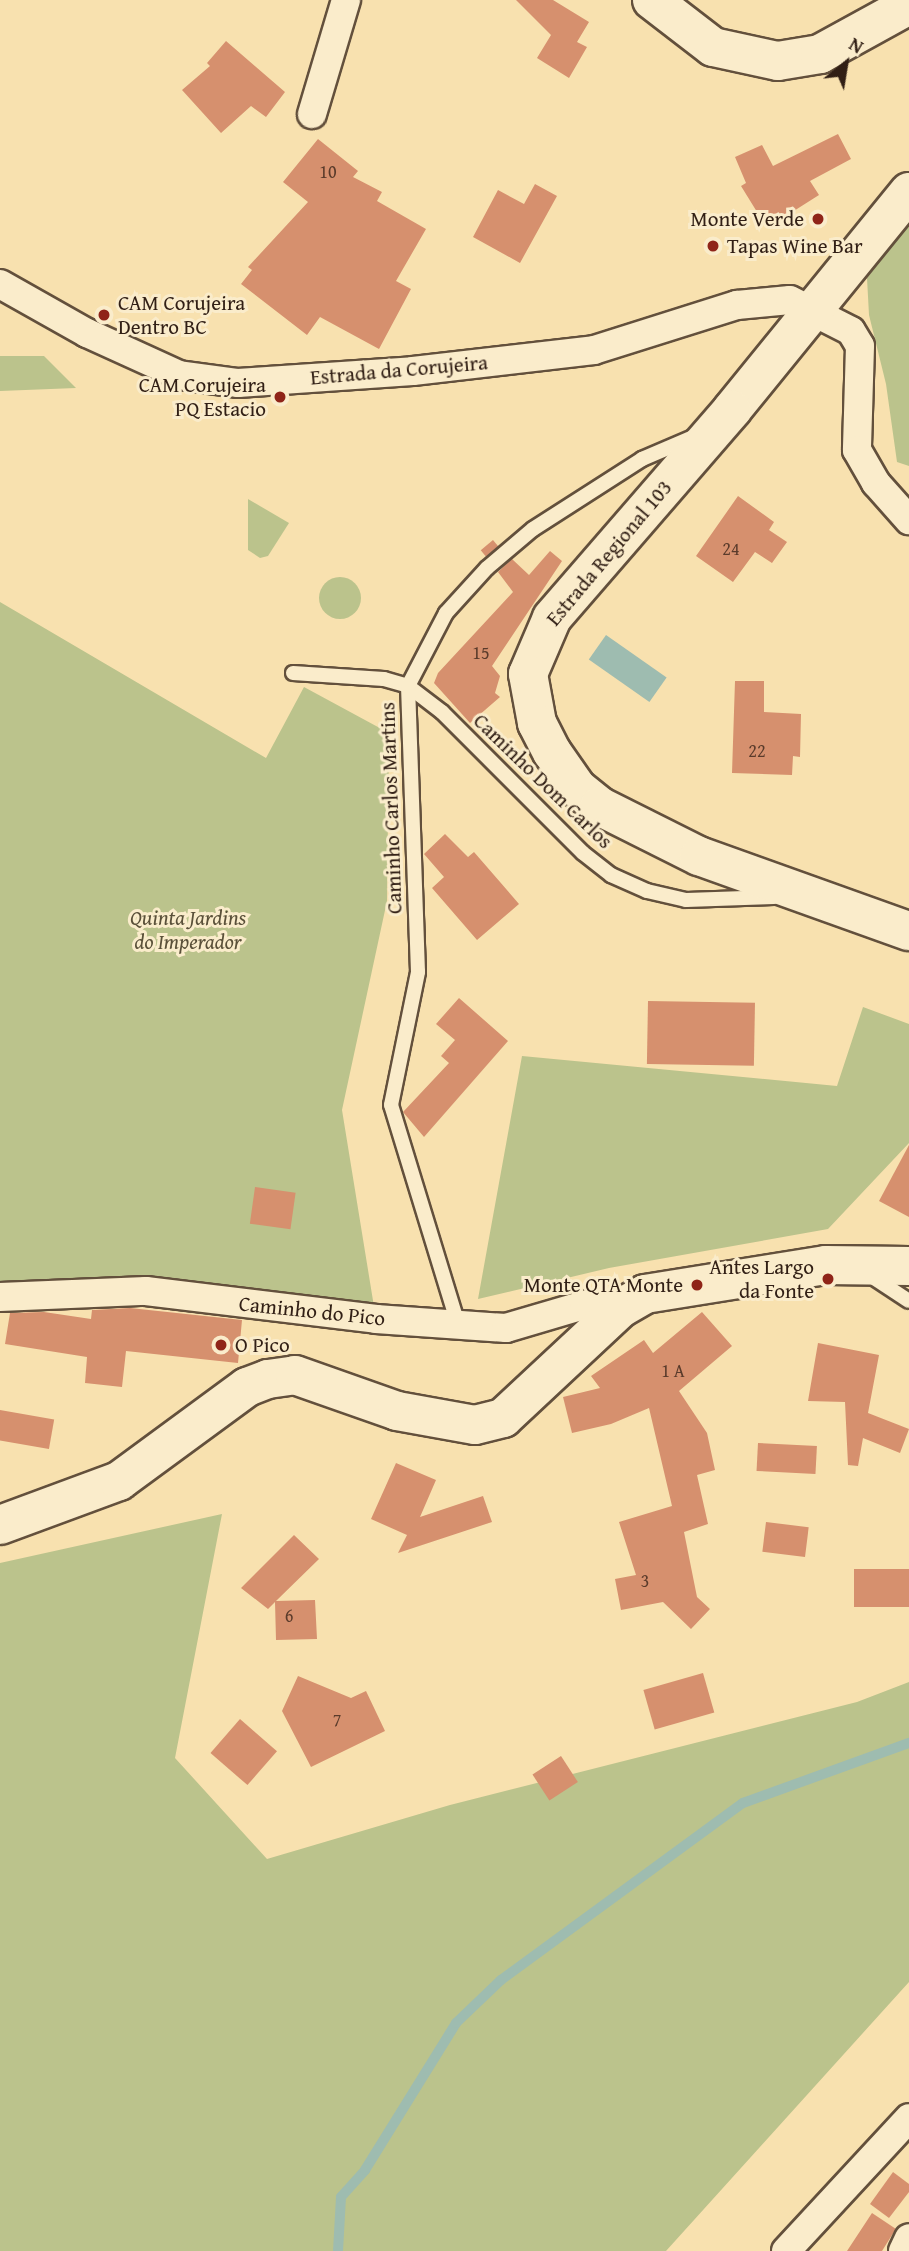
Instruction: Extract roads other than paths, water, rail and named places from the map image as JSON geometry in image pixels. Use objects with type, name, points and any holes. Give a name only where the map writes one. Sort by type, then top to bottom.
[{"type":"main road","points":[[652,0],[713,47],[778,61],[820,54],[909,5]]},
{"type":"main road","name":"Estrada Regional 103","points":[[909,192],[712,431],[551,618],[528,674],[529,695],[537,723],[564,771],[599,806],[699,856],[909,931]]},
{"type":"main road","points":[[0,1525],[119,1481],[247,1387],[268,1379],[295,1375],[397,1411],[451,1424],[475,1425],[503,1418],[621,1308],[645,1294],[852,1263],[909,1266]]},
{"type":"street","points":[[312,114],[346,0]]},
{"type":"street","name":"Estrada da Corujeira","points":[[0,284],[87,333],[179,375],[239,383],[413,371],[594,350],[737,305],[790,300],[851,331],[860,346],[857,450],[876,484],[909,520]]},
{"type":"street","name":"Caminho do Pico","points":[[0,1297],[146,1291],[376,1319],[506,1328],[584,1305],[621,1308]]},
{"type":"street","points":[[786,2251],[909,2118]]},
{"type":"street","points":[[903,2251],[909,2238]]},
{"type":"lane","name":"Caminho Carlos Martins","points":[[458,1324],[391,1105],[418,972],[408,686],[446,613],[487,568],[533,529],[642,459],[674,442],[712,431]]},
{"type":"lane","name":"Caminho Dom Carlos","points":[[293,673],[384,679],[408,686],[442,712],[573,844],[611,875],[647,891],[686,900],[814,896]]},
{"type":"lane","points":[[852,1263],[909,1301]]},
{"type":"waterway","points":[[338,2251],[341,2197],[365,2170],[456,2023],[501,1980],[743,1803],[909,1743]]},
{"type":"place","name":"Monte Verde","points":[[818,219]]},
{"type":"place","name":"Tapas Wine Bar","points":[[713,246]]},
{"type":"place","name":"CAM Corujeira Dentro BC","points":[[104,315]]},
{"type":"place","name":"CAM Corujeira PQ Estacio","points":[[280,397]]},
{"type":"place","name":"Antes Largo da Fonte","points":[[828,1279]]},
{"type":"place","name":"Monte QTA Monte","points":[[697,1285]]},
{"type":"place","name":"O Pico","points":[[221,1345]]},
{"type":"park label","name":"Quinta Jardins do Imperador","points":[[188,930]]}]
